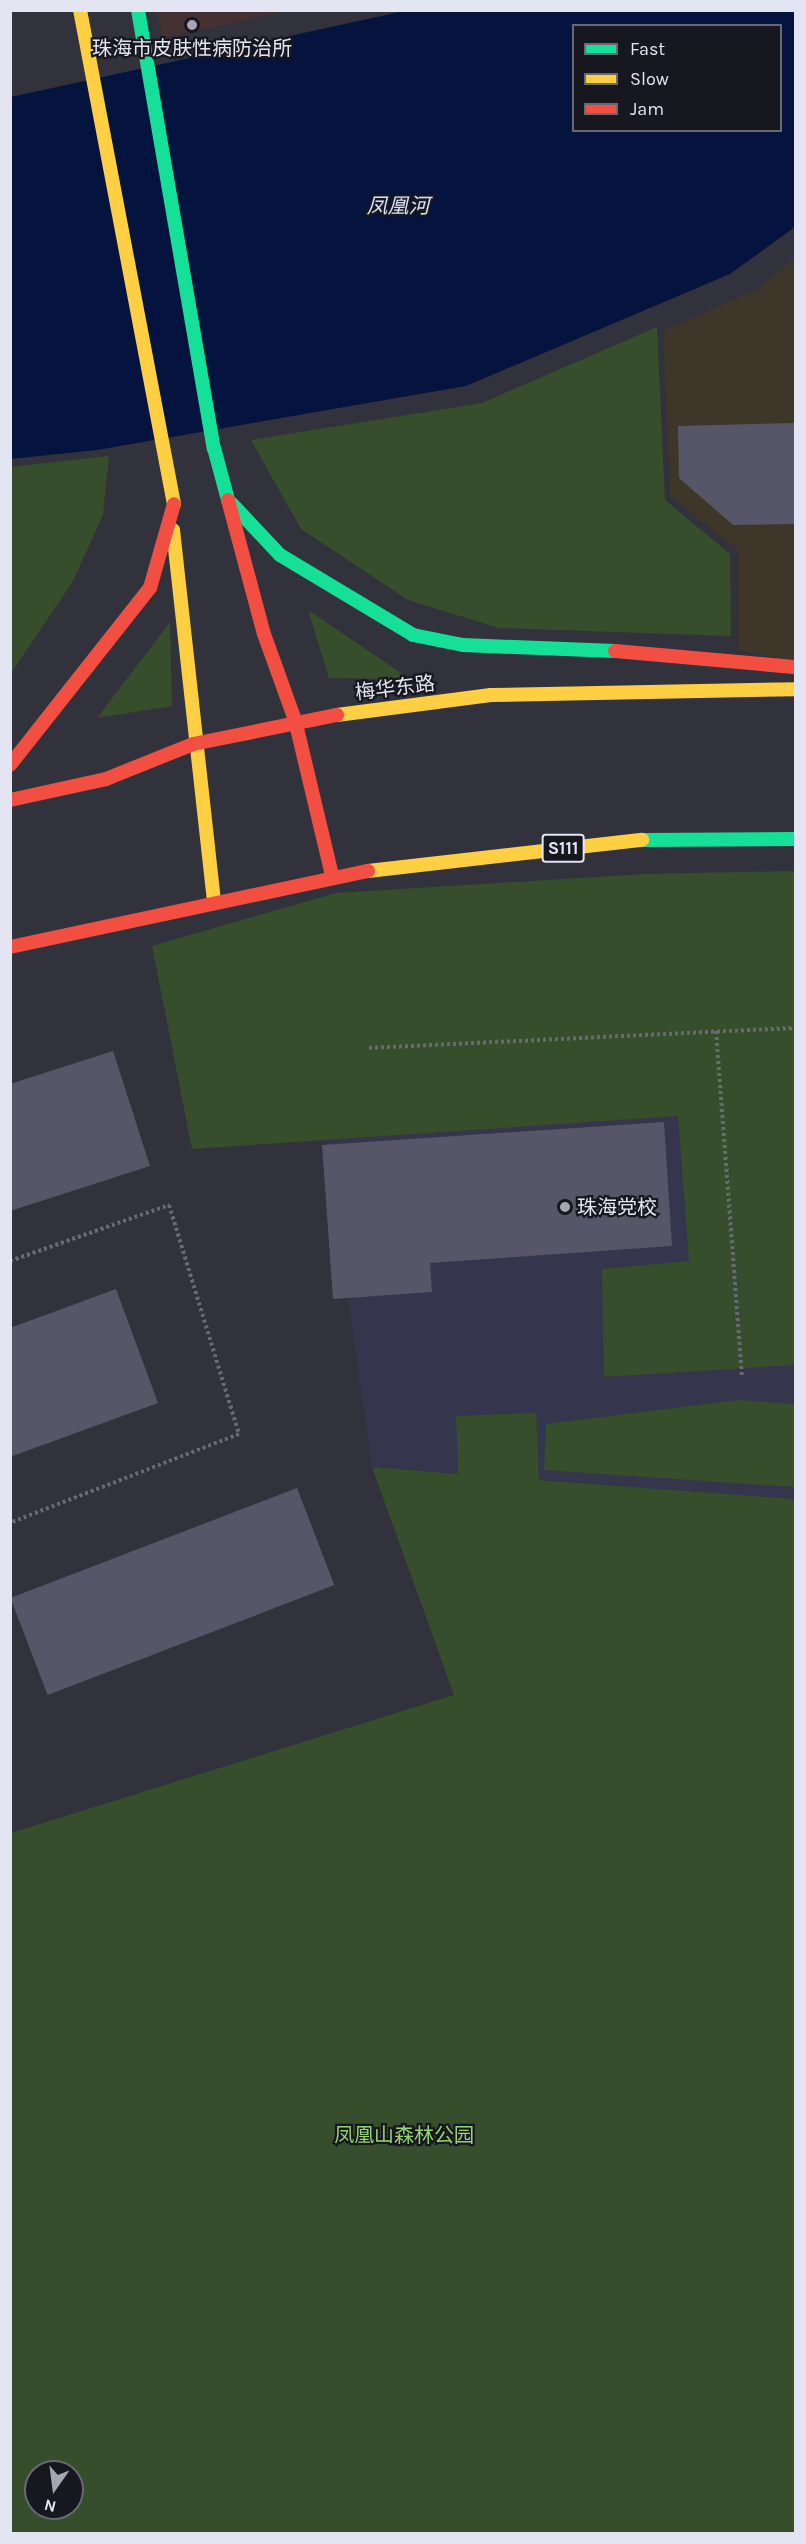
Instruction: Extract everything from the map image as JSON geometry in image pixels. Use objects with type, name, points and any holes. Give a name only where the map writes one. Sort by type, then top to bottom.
[{"type":"main road","points":[[80,10],[93,63],[167,459],[193,744],[214,901]]},
{"type":"main road","points":[[138,10],[214,448],[264,634],[296,720],[332,875]]},
{"type":"main road","points":[[229,500],[280,555],[413,635],[463,645],[691,654],[795,667]]},
{"type":"main road","points":[[10,765],[150,588],[171,516]]},
{"type":"main road","name":"梅华东路","points":[[10,800],[106,779],[193,744],[296,720],[491,695],[795,690]]},
{"type":"main road","name":"S111","points":[[10,947],[332,875],[637,840],[795,840]]},
{"type":"path","points":[[369,1048],[795,1028]]},
{"type":"path","points":[[716,1032],[742,1375]]},
{"type":"path","points":[[10,1261],[169,1205],[239,1434],[10,1523]]},
{"type":"shaded area","name":"珠海市皮肤性病防治所","points":[[158,10],[285,10],[285,11],[162,39]]},
{"type":"shaded area","points":[[795,258],[795,661],[738,650],[738,550],[670,495],[663,331],[758,289]]},
{"type":"shaded area","name":"珠海党校","points":[[795,931],[795,1499],[372,1467],[298,947]]},
{"type":"green space","points":[[657,327],[665,500],[730,554],[731,636],[499,628],[408,600],[301,529],[251,440],[482,403]]},
{"type":"green space","points":[[109,456],[103,515],[72,583],[11,673],[11,467]]},
{"type":"green space","points":[[308,610],[410,679],[329,678]]},
{"type":"green space","points":[[170,622],[172,706],[97,718]]},
{"type":"green space","points":[[795,871],[795,1365],[604,1377],[602,1269],[689,1261],[678,1116],[192,1149],[152,946],[336,893],[645,874]]},
{"type":"green space","points":[[738,1400],[795,1404],[795,1487],[544,1470],[546,1424]]},
{"type":"green space","name":"凤凰山森林公园","points":[[536,1413],[539,1480],[795,1499],[795,2533],[11,2533],[11,1833],[454,1695],[372,1467],[458,1474],[456,1416]]},
{"type":"water","name":"凤凰河","points":[[404,11],[795,11],[795,227],[730,274],[466,386],[97,450],[11,459],[11,97]]},
{"type":"building","points":[[796,423],[796,524],[733,525],[679,478],[678,426]]},
{"type":"building","points":[[113,1051],[150,1166],[10,1211],[10,1084]]},
{"type":"building","points":[[664,1122],[672,1246],[430,1263],[432,1292],[333,1299],[322,1145]]},
{"type":"building","points":[[116,1289],[158,1403],[10,1457],[10,1328]]},
{"type":"building","points":[[297,1488],[334,1585],[48,1695],[10,1598]]},
{"type":"traffic: fast","points":[[138,10],[214,448],[228,500]]},
{"type":"traffic: fast","points":[[232,504],[280,555],[413,635],[463,645],[615,651]]},
{"type":"traffic: fast","points":[[642,840],[796,839]]},
{"type":"traffic: slow","points":[[80,10],[174,504]]},
{"type":"traffic: slow","points":[[173,530],[214,901]]},
{"type":"traffic: slow","points":[[337,715],[491,695],[796,689]]},
{"type":"traffic: slow","points":[[368,871],[642,840]]},
{"type":"traffic: jam","points":[[228,500],[264,634],[295,720],[332,875]]},
{"type":"traffic: jam","points":[[10,765],[150,588],[174,504]]},
{"type":"traffic: jam","points":[[615,651],[796,667]]},
{"type":"traffic: jam","points":[[10,800],[106,779],[193,744],[337,715]]},
{"type":"traffic: jam","points":[[10,947],[368,871]]},
{"type":"place","name":"珠海市皮肤性病防治所","points":[[192,25]]},
{"type":"place","name":"珠海党校","points":[[565,1207]]}]
